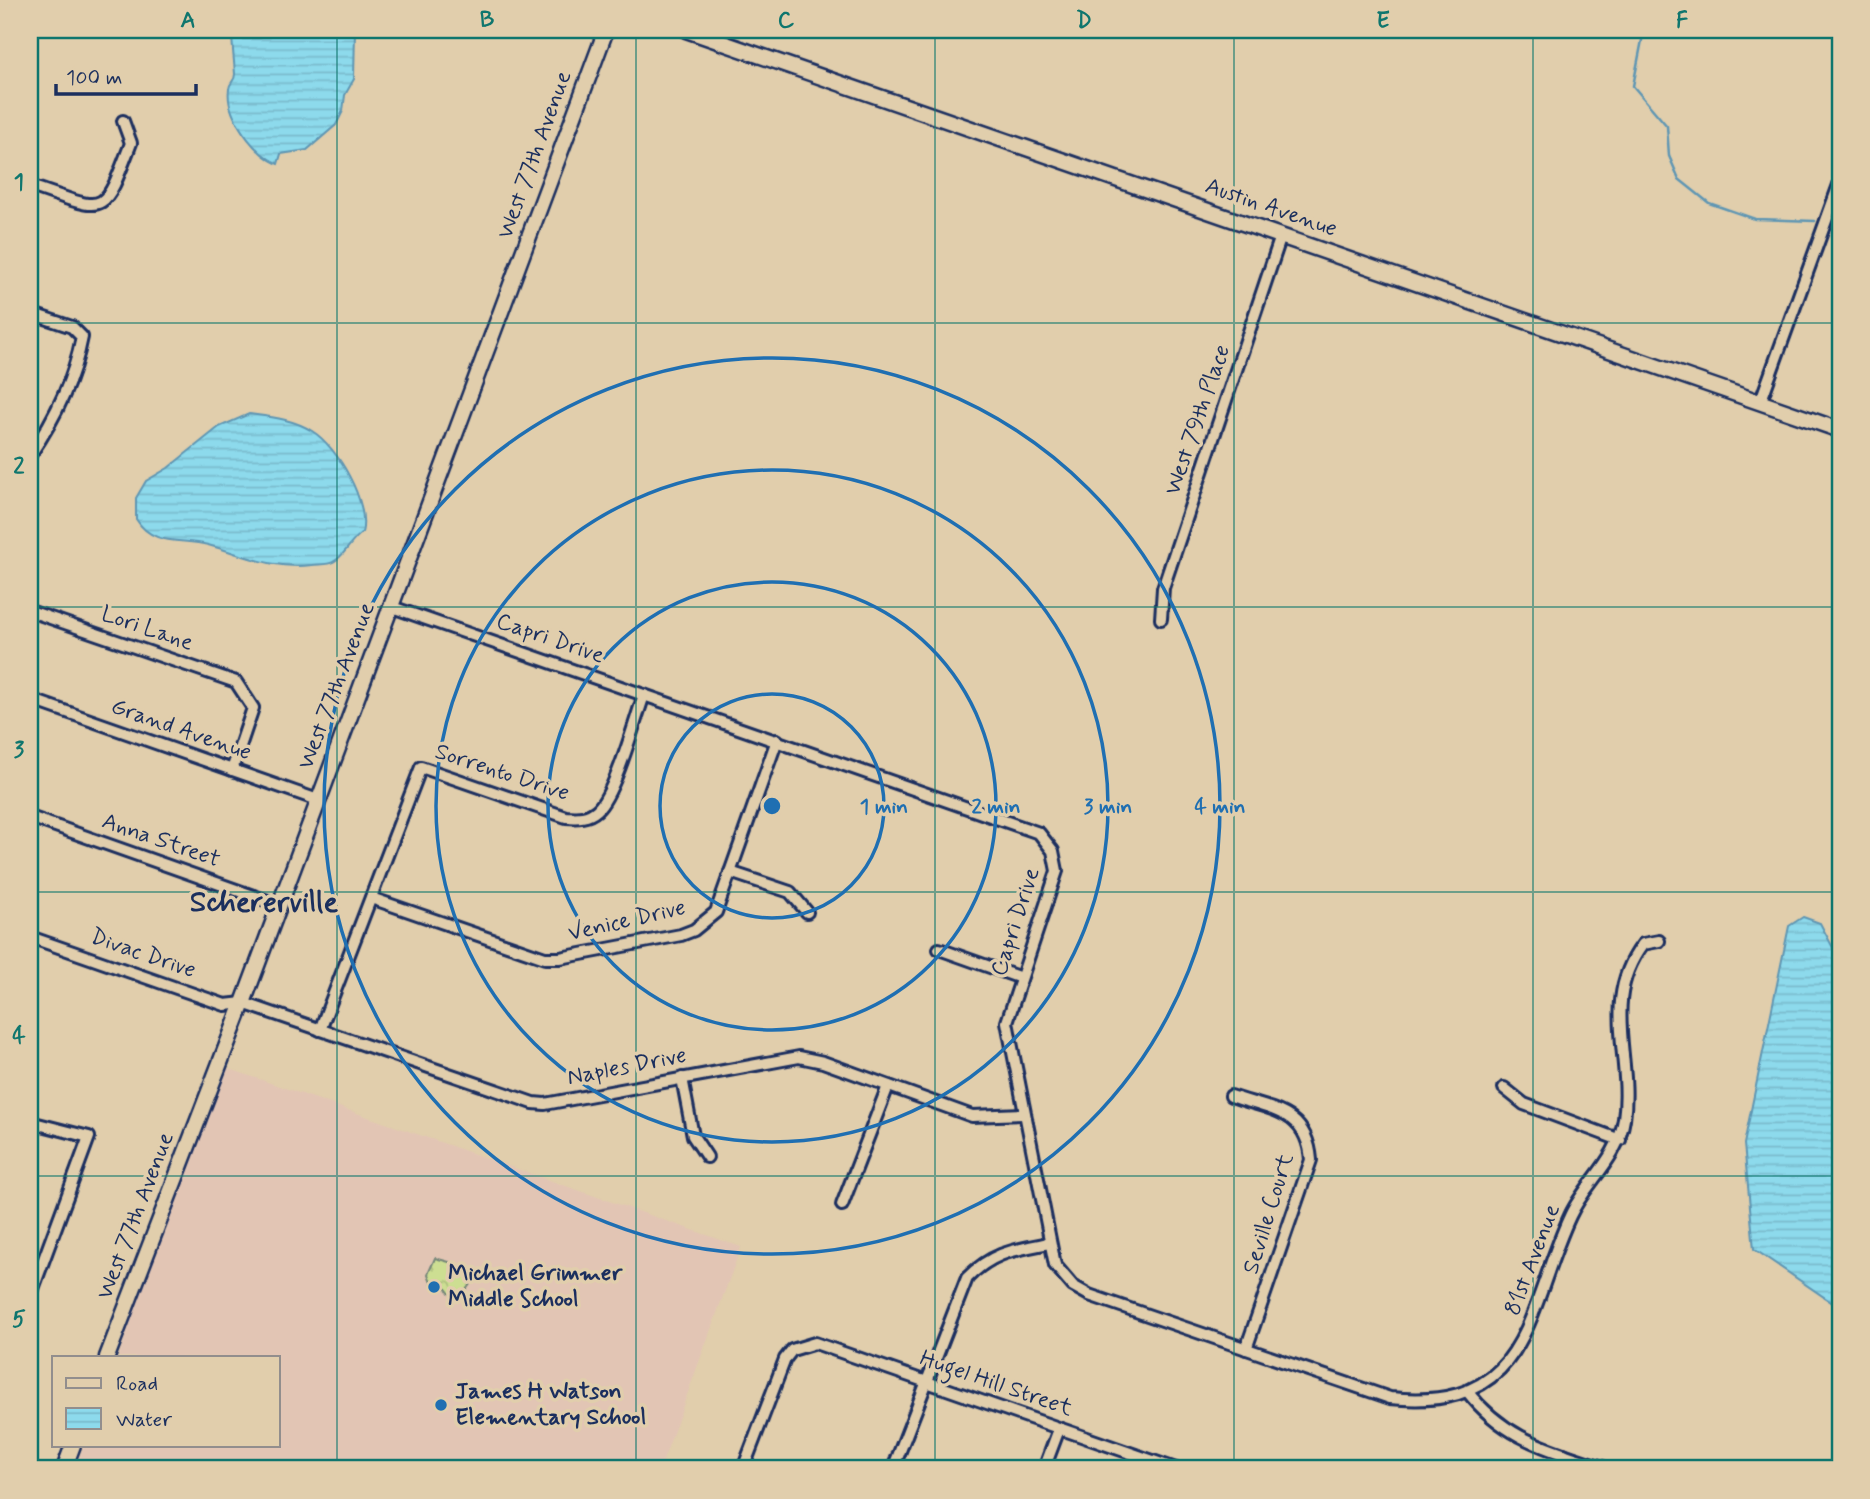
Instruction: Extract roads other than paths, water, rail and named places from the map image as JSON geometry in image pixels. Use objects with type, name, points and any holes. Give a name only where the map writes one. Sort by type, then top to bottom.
[{"type":"street","name":"West 77th Avenue","points":[[107,1356],[392,607],[606,30]]},
{"type":"street","name":"Austin Avenue","points":[[686,30],[1840,430]]},
{"type":"street","points":[[30,186],[89,206],[103,202],[114,189],[131,143],[123,121]]},
{"type":"street","points":[[1760,402],[1840,183]]},
{"type":"street","name":"West 79th Place","points":[[1161,619],[1163,588],[1282,236]]},
{"type":"street","points":[[30,313],[72,327],[82,337],[79,352],[52,423],[30,453]]},
{"type":"street","name":"Capri Drive","points":[[392,607],[1039,834],[1053,851],[1057,871],[1007,1022],[1049,1243],[1055,1265],[1062,1276],[1089,1295],[1390,1398],[1427,1399]]},
{"type":"street","name":"Lori Lane","points":[[30,611],[236,682],[253,708],[232,770]]},
{"type":"street","name":"Sorrento Drive","points":[[320,1030],[421,767],[566,817],[587,816],[595,812],[608,794],[644,695]]},
{"type":"street","name":"Grand Avenue","points":[[30,699],[318,800]]},
{"type":"street","name":"Venice Drive","points":[[370,898],[530,954],[560,958],[694,930],[716,912],[777,740]]},
{"type":"street","name":"Anna Street","points":[[30,817],[279,905]]},
{"type":"street","points":[[730,872],[790,892],[807,912]]},
{"type":"street","name":"Divac Drive","points":[[30,937],[225,1005],[243,1003]]},
{"type":"street","name":"81st Avenue","points":[[1427,1399],[1467,1391],[1492,1375],[1521,1345],[1531,1325],[1571,1213],[1609,1163],[1620,1140],[1625,1093],[1618,1023],[1623,984],[1631,960],[1643,944],[1658,941]]},
{"type":"street","points":[[939,949],[1021,978]]},
{"type":"street","name":"Naples Drive","points":[[243,1003],[533,1103],[545,1104],[799,1057],[972,1116],[1024,1114]]},
{"type":"street","points":[[682,1078],[693,1136],[706,1157]]},
{"type":"street","points":[[842,1205],[888,1086]]},
{"type":"street","points":[[1504,1088],[1524,1104],[1620,1140]]},
{"type":"street","name":"Seville Court","points":[[1231,1096],[1295,1120],[1306,1132],[1311,1160],[1247,1349]]},
{"type":"street","points":[[30,1122],[89,1137],[30,1297]]},
{"type":"street","points":[[893,1469],[967,1278],[983,1262],[999,1254],[1049,1243]]},
{"type":"street","name":"Hugel Hill Street","points":[[743,1469],[785,1359],[802,1345],[815,1343],[1176,1469]]},
{"type":"street","points":[[1467,1391],[1497,1424],[1524,1440],[1608,1469]]},
{"type":"street","points":[[1044,1469],[1059,1429]]},
{"type":"street","points":[[64,1469],[73,1446]]},
{"type":"street","points":[[1559,1469],[1564,1454]]},
{"type":"water","points":[[232,30],[355,30],[354,79],[345,95],[343,111],[336,125],[307,150],[281,154],[278,164],[251,143],[232,111],[229,89],[235,74]]},
{"type":"water","points":[[249,414],[282,419],[312,431],[332,450],[350,477],[361,507],[362,533],[337,560],[328,564],[298,566],[271,564],[208,545],[159,538],[143,528],[136,519],[136,498],[146,481],[168,468],[219,427]]},
{"type":"water","points":[[1803,917],[1820,923],[1840,961],[1840,1308],[1754,1249],[1744,1144],[1789,926]]},
{"type":"waterway","points":[[1644,30],[1633,86],[1667,126],[1669,156],[1679,179],[1709,203],[1755,219],[1815,221]]},
{"type":"place","name":"Michael Grimmer Middle School","points":[[434,1287]]},
{"type":"place","name":"James H Watson Elementary School","points":[[441,1405]]},
{"type":"district","name":"Schererville","points":[[264,902]]}]
